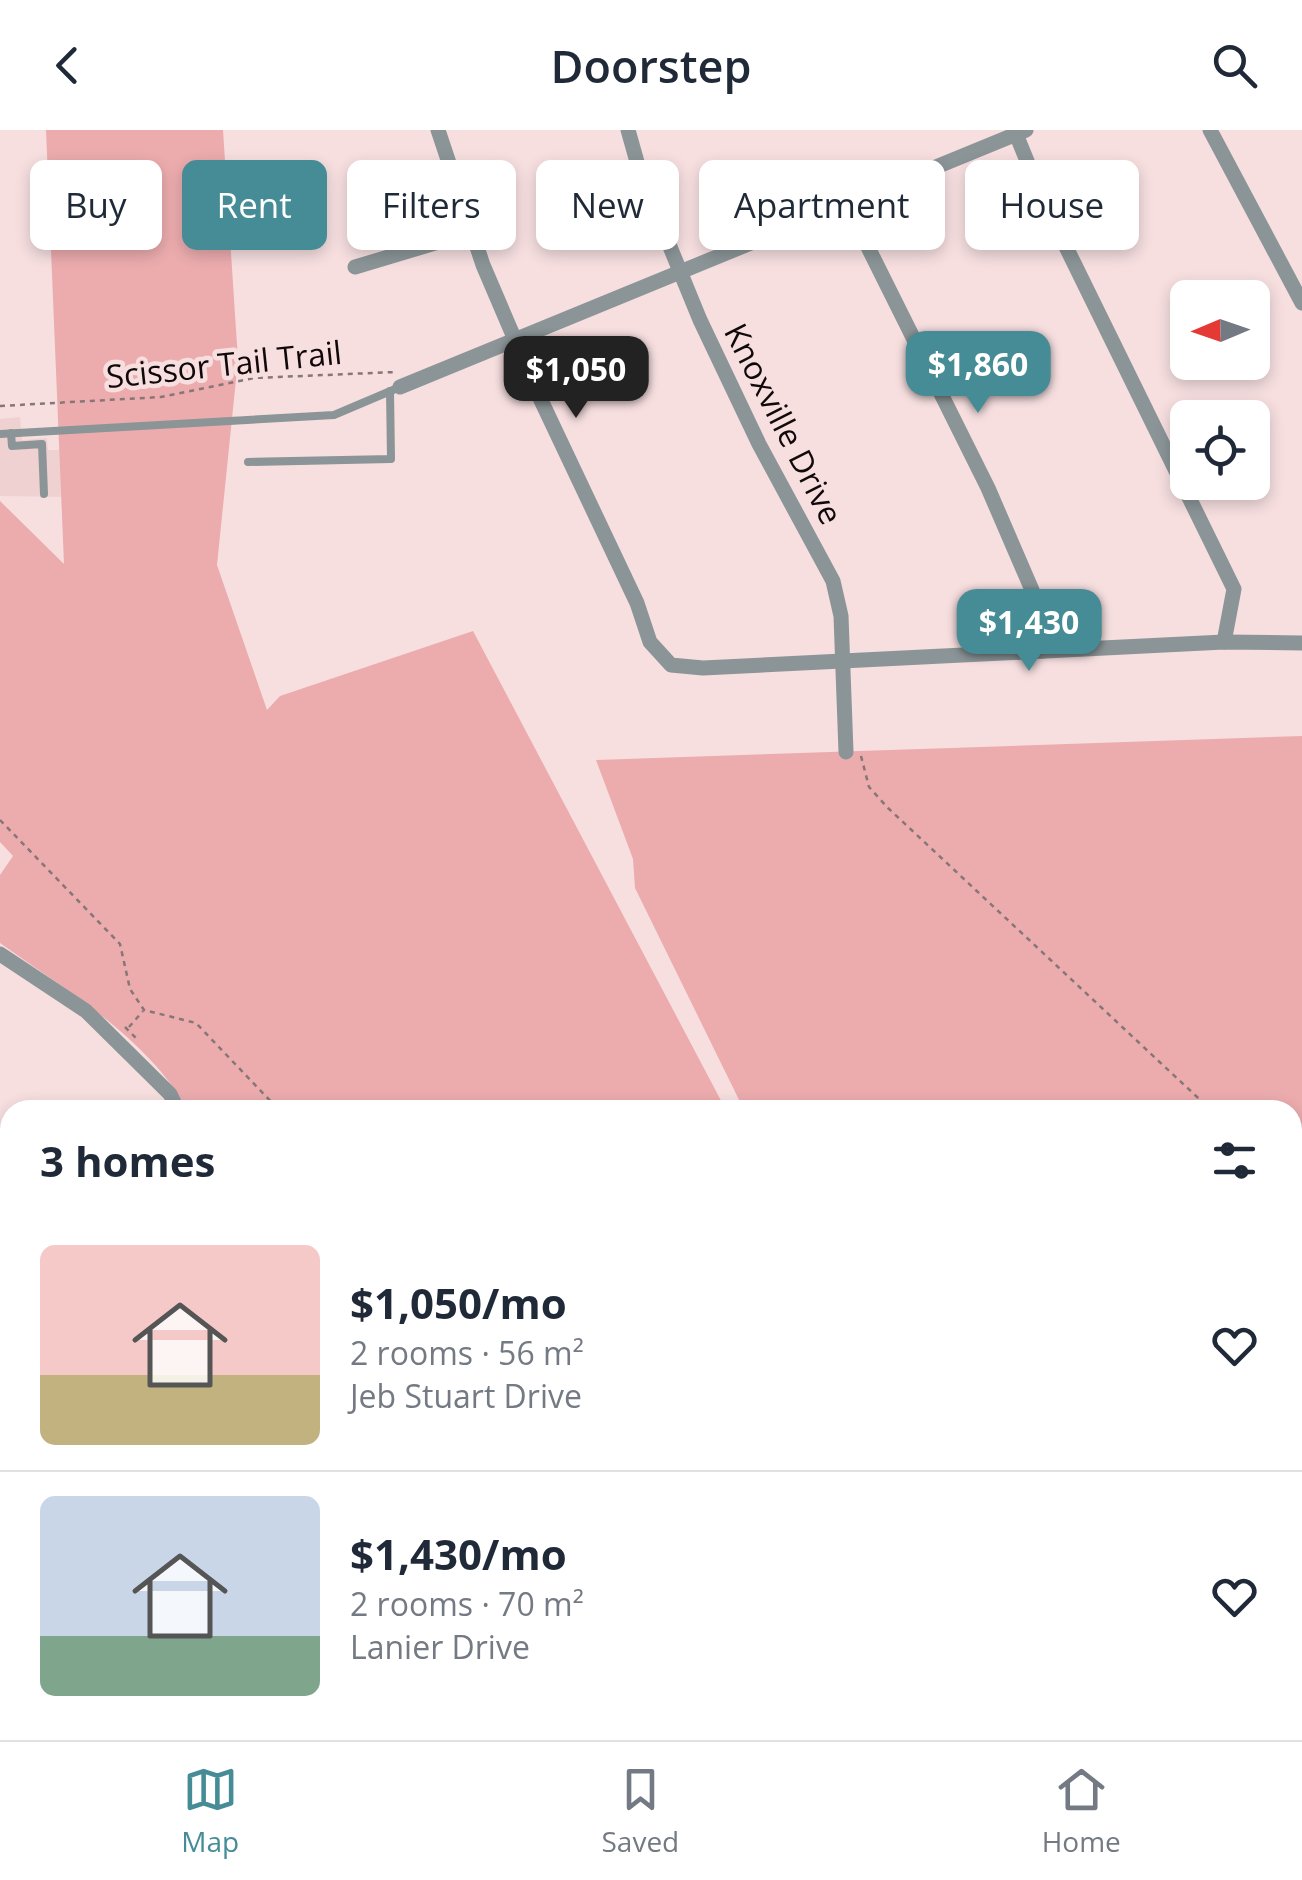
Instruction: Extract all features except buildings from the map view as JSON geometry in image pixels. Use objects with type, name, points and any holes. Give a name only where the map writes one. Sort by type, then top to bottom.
[{"type":"street","points":[[438,130],[448,160]]},
{"type":"street","name":"Knoxville Drive","points":[[628,130],[641,176],[681,272],[759,444],[833,580],[841,616],[854,752]]},
{"type":"street","points":[[1210,130],[1302,304]]},
{"type":"street","points":[[945,163],[1021,132],[1042,200],[1234,589],[1224,642]]},
{"type":"street","points":[[355,268],[414,250]]},
{"type":"street","points":[[479,250],[516,342],[650,642],[671,665],[755,665],[1224,642],[1302,643]]},
{"type":"street","points":[[399,383],[516,342],[734,250]]},
{"type":"street","points":[[869,250],[988,488],[1032,590],[1042,651]]},
{"type":"street","points":[[0,954],[86,1012],[173,1100]]},
{"type":"lane","points":[[0,434],[334,415],[399,383]]},
{"type":"lane","points":[[248,462],[392,459],[399,383]]},
{"type":"lane","points":[[11,433],[12,446],[42,444],[44,494]]},
{"type":"path","name":"Scissor Tail Trail","points":[[0,406],[161,397],[254,378],[399,383]]},
{"type":"path","points":[[854,752],[869,787],[888,808],[1200,1100]]},
{"type":"path","points":[[0,820],[120,944],[130,989],[144,1010],[196,1023],[269,1100]]},
{"type":"path","points":[[127,1028],[144,1010]]},
{"type":"shaded area","points":[[46,130],[223,130],[225,160],[182,160],[182,250],[231,250],[238,360],[217,565],[267,710],[280,696],[473,631],[721,1100],[181,1100],[128,1038],[0,943],[0,875],[13,856],[0,842],[0,501],[64,564],[51,250],[162,250],[162,160],[47,160]]},
{"type":"shaded area","points":[[20,417],[22,440],[47,438],[48,450],[61,450],[65,497],[0,496],[0,419]]},
{"type":"shaded area","points":[[1302,736],[1302,1100],[739,1100],[635,888],[633,859],[596,760]]}]
